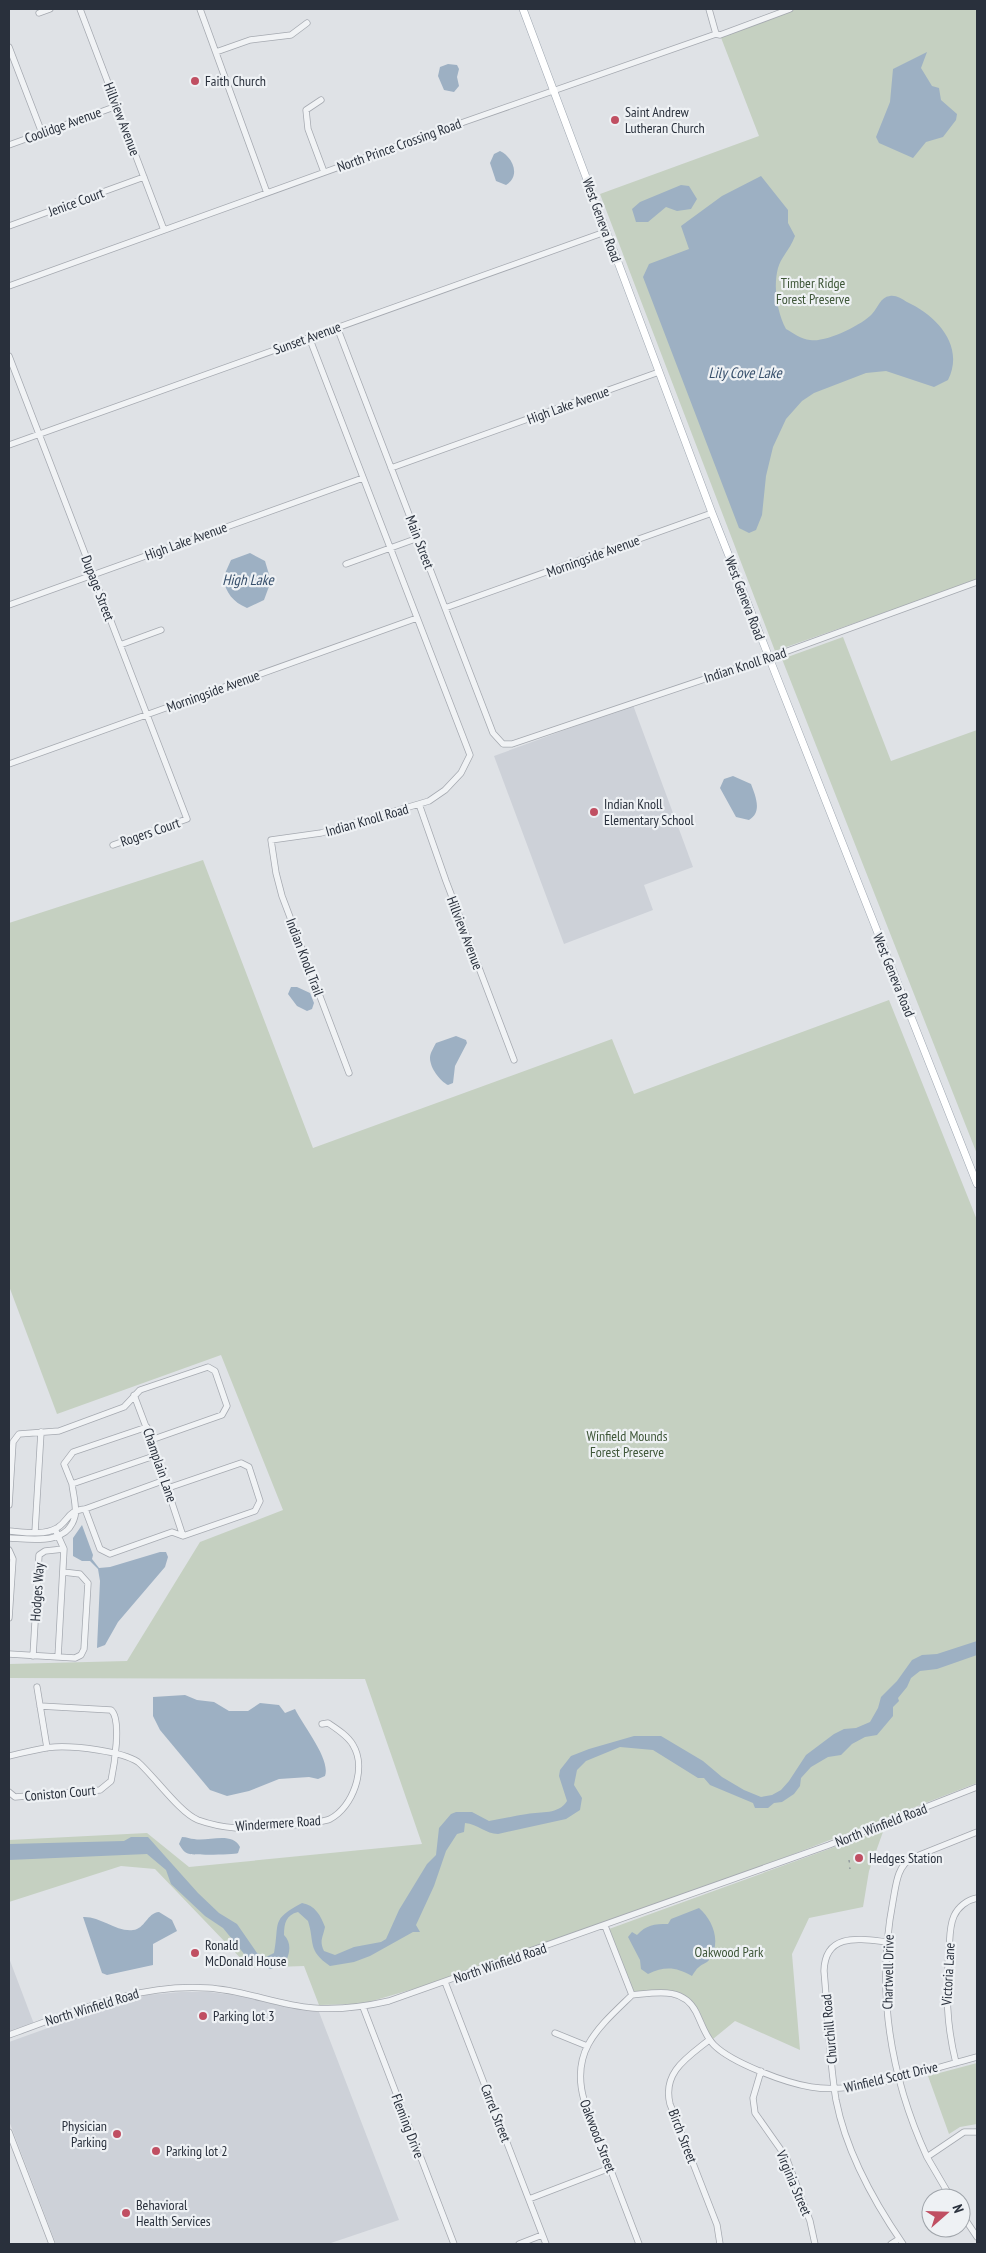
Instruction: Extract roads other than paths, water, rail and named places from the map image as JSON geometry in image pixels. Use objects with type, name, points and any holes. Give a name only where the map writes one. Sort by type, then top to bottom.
[{"type":"main road","name":"West Geneva Road","points":[[523,9],[712,513],[977,1184]]},
{"type":"street","points":[[39,13],[50,9]]},
{"type":"street","name":"Hillview Avenue","points":[[80,9],[164,230]]},
{"type":"street","points":[[200,9],[267,193]]},
{"type":"street","points":[[709,9],[716,34]]},
{"type":"street","name":"North Prince Crossing Road","points":[[9,286],[554,90],[716,34],[720,35],[790,9]]},
{"type":"street","points":[[216,52],[250,40],[291,35],[307,24]]},
{"type":"street","points":[[9,47],[42,133]]},
{"type":"street","points":[[321,100],[306,110],[308,129],[324,172]]},
{"type":"street","name":"Coolidge Avenue","points":[[9,145],[117,106]]},
{"type":"street","name":"Jenice Court","points":[[9,226],[144,178]]},
{"type":"street","name":"Sunset Avenue","points":[[9,445],[606,232]]},
{"type":"street","name":"Main Street","points":[[337,327],[493,733],[503,744],[512,744]]},
{"type":"street","points":[[309,337],[417,618]]},
{"type":"street","name":"Dupage Street","points":[[9,356],[187,819]]},
{"type":"street","name":"High Lake Avenue","points":[[391,468],[660,372]]},
{"type":"street","name":"High Lake Avenue","points":[[9,604],[363,478]]},
{"type":"street","name":"Morningside Avenue","points":[[445,608],[712,513]]},
{"type":"street","points":[[346,564],[418,538]]},
{"type":"street","name":"Indian Knoll Road","points":[[512,744],[768,657],[977,582]]},
{"type":"street","name":"Morningside Avenue","points":[[9,764],[417,618]]},
{"type":"street","name":"Indian Knoll Road","points":[[271,840],[320,833],[420,804],[434,798],[445,790],[461,773],[470,756],[417,618]]},
{"type":"street","points":[[120,645],[162,630]]},
{"type":"street","name":"Hillview Avenue","points":[[420,804],[446,881],[514,1060]]},
{"type":"street","name":"Rogers Court","points":[[113,845],[187,819]]},
{"type":"street","name":"Indian Knoll Trail","points":[[271,840],[282,896],[349,1072]]},
{"type":"street","points":[[9,1505],[10,1472],[15,1436],[24,1432],[59,1431],[124,1407],[140,1390],[208,1367],[215,1371],[227,1406],[222,1415],[151,1440]]},
{"type":"street","name":"Champlain Lane","points":[[134,1395],[157,1455],[184,1536]]},
{"type":"street","points":[[9,1538],[41,1540],[59,1535],[75,1516],[72,1484],[64,1464],[73,1452],[147,1428]]},
{"type":"street","points":[[36,1532],[41,1432]]},
{"type":"street","points":[[72,1484],[157,1455]]},
{"type":"street","points":[[85,1509],[100,1549],[110,1554],[172,1532],[184,1536],[255,1511],[260,1501],[249,1466],[241,1463],[168,1488]]},
{"type":"street","points":[[9,1531],[36,1532],[55,1529],[75,1510],[85,1509],[165,1480]]},
{"type":"street","name":"Hodges Way","points":[[55,1529],[64,1550],[58,1657]]},
{"type":"street","points":[[9,1550],[13,1559],[9,1618]]},
{"type":"street","name":"Hodges Way","points":[[33,1656],[39,1555],[45,1551],[64,1550]]},
{"type":"street","name":"Hodges Way","points":[[9,1654],[75,1658],[83,1652],[87,1580],[80,1574],[63,1572]]},
{"type":"street","points":[[37,1687],[47,1748]]},
{"type":"street","name":"Coniston Court","points":[[9,1792],[15,1797],[100,1790],[110,1782],[115,1752],[117,1720],[115,1714],[111,1710],[40,1706]]},
{"type":"street","name":"Windermere Road","points":[[9,1756],[47,1748],[66,1747],[115,1752],[131,1757],[138,1762],[187,1812],[198,1820],[238,1828],[318,1822],[327,1820],[337,1814],[350,1797],[356,1786],[358,1762],[357,1752],[351,1742],[328,1723],[322,1724]]},
{"type":"street","name":"North Winfield Road","points":[[9,2034],[110,2000],[165,1988],[222,1989],[312,2008],[363,2007],[446,1982],[605,1926],[882,1825],[977,1788]]},
{"type":"street","name":"Chartwell Drive","points":[[945,2188],[927,2157],[910,2117],[898,2077],[890,2039],[886,2006],[887,1942],[900,1868],[912,1858],[977,1832]]},
{"type":"street","name":"Victoria Lane","points":[[956,2063],[948,2026],[946,2002],[951,1930],[954,1916],[960,1907],[977,1898]]},
{"type":"street","points":[[605,1926],[632,1995]]},
{"type":"street","name":"Churchill Road","points":[[887,1942],[847,1940],[837,1944],[826,1956],[824,1971],[835,2090],[839,2109],[858,2163],[877,2202],[901,2242]]},
{"type":"street","name":"Carrel Street","points":[[446,1982],[546,2244]]},
{"type":"street","name":"Winfield Scott Drive","points":[[632,1995],[667,1992],[680,1995],[692,2006],[709,2040],[722,2052],[762,2071],[801,2086],[835,2090],[860,2086],[977,2057]]},
{"type":"street","name":"Oakwood Street","points":[[632,1995],[600,2026],[587,2046],[581,2068],[582,2093],[639,2244]]},
{"type":"street","name":"Fleming Drive","points":[[363,2007],[454,2244]]},
{"type":"street","points":[[554,2033],[587,2046]]},
{"type":"street","name":"Birch Street","points":[[709,2040],[678,2066],[672,2075],[668,2093],[670,2104],[717,2225],[720,2244]]},
{"type":"street","name":"Virginia Street","points":[[762,2071],[753,2098],[755,2113],[786,2158],[810,2222],[815,2244]]},
{"type":"street","points":[[9,2132],[52,2244]]},
{"type":"street","points":[[927,2157],[964,2132],[977,2132]]},
{"type":"street","points":[[529,2199],[610,2168]]},
{"type":"street","points":[[519,2244],[542,2235]]},
{"type":"street","points":[[891,2244],[901,2242]]},
{"type":"water","points":[[927,52],[921,68],[932,86],[939,88],[941,100],[957,114],[956,120],[943,137],[926,142],[913,158],[879,143],[876,137],[890,102],[893,69]]},
{"type":"water","points":[[448,64],[457,65],[459,69],[457,77],[459,86],[454,92],[444,90],[438,76],[440,67]]},
{"type":"water","points":[[500,151],[509,158],[514,167],[513,177],[506,185],[496,181],[490,163],[494,154]]},
{"type":"water","name":"Lily Cove Lake","points":[[761,176],[788,210],[788,223],[795,236],[779,264],[776,283],[780,315],[786,329],[797,336],[807,339],[825,339],[860,323],[872,314],[884,298],[894,296],[918,308],[938,324],[950,344],[953,355],[948,380],[934,387],[886,371],[866,373],[814,393],[802,401],[786,419],[773,447],[766,476],[762,515],[756,530],[749,533],[739,528],[643,277],[649,264],[689,249],[681,226],[722,196]]},
{"type":"water","points":[[681,185],[689,186],[697,199],[691,209],[677,211],[666,207],[648,222],[636,222],[632,209],[640,202]]},
{"type":"water","name":"High Lake","points":[[250,553],[265,561],[271,581],[264,600],[247,608],[231,596],[223,578],[231,560]]},
{"type":"water","points":[[733,776],[751,784],[753,788],[757,808],[756,813],[749,820],[736,817],[720,788],[724,779]]},
{"type":"water","points":[[291,987],[297,987],[310,993],[314,1003],[312,1009],[307,1011],[297,1006],[288,994]]},
{"type":"water","points":[[456,1036],[466,1040],[467,1043],[455,1066],[453,1083],[448,1085],[434,1070],[430,1062],[430,1056],[436,1043]]},
{"type":"water","points":[[82,1525],[93,1555],[92,1559],[99,1568],[110,1567],[160,1552],[166,1552],[168,1557],[165,1567],[118,1622],[105,1645],[97,1648],[100,1581],[98,1569],[90,1561],[82,1561],[73,1556],[73,1538]]},
{"type":"water","points":[[977,1641],[977,1655],[937,1669],[920,1671],[911,1678],[907,1687],[898,1698],[899,1701],[893,1707],[893,1716],[877,1735],[865,1737],[852,1744],[841,1755],[828,1757],[811,1767],[801,1778],[800,1786],[794,1794],[782,1802],[774,1803],[768,1808],[755,1808],[753,1803],[710,1785],[704,1778],[698,1778],[653,1750],[620,1747],[586,1761],[577,1770],[574,1785],[582,1798],[580,1810],[566,1819],[498,1834],[465,1823],[464,1832],[457,1834],[446,1851],[434,1886],[416,1925],[420,1932],[413,1932],[370,1956],[354,1962],[330,1966],[323,1960],[313,1946],[308,1921],[298,1912],[288,1917],[285,1923],[284,1935],[287,1938],[289,1949],[285,1963],[271,1969],[256,1964],[245,1955],[223,1928],[205,1916],[171,1884],[166,1870],[147,1854],[9,1860],[9,1844],[124,1841],[131,1837],[148,1837],[198,1893],[219,1913],[237,1924],[257,1953],[266,1957],[274,1953],[278,1923],[285,1914],[302,1903],[311,1906],[319,1915],[325,1927],[322,1939],[324,1951],[335,1955],[354,1947],[381,1942],[386,1939],[399,1910],[427,1864],[436,1855],[439,1828],[451,1814],[456,1812],[472,1812],[489,1821],[559,1809],[567,1801],[559,1776],[560,1770],[571,1756],[634,1736],[661,1736],[703,1761],[722,1777],[744,1790],[761,1797],[772,1795],[781,1790],[789,1781],[806,1755],[834,1734],[844,1729],[856,1728],[870,1722],[878,1708],[881,1697],[897,1681],[912,1660],[922,1655],[937,1654]]},
{"type":"water","points":[[185,1695],[197,1700],[214,1702],[229,1711],[248,1711],[260,1703],[279,1705],[285,1713],[295,1709],[320,1752],[326,1769],[325,1776],[318,1779],[309,1777],[279,1779],[249,1791],[227,1796],[210,1790],[160,1730],[153,1716],[153,1697]]},
{"type":"water","points":[[182,1837],[200,1840],[226,1838],[236,1842],[240,1847],[238,1853],[235,1854],[190,1854],[185,1852],[179,1844]]},
{"type":"water","points":[[699,1908],[712,1925],[714,1932],[715,1946],[708,1961],[698,1968],[692,1976],[676,1969],[665,1969],[648,1974],[641,1969],[640,1960],[628,1937],[632,1932],[637,1935],[651,1926],[668,1924],[671,1919]]},
{"type":"water","points":[[159,1912],[172,1920],[177,1931],[153,1944],[153,1965],[107,1975],[102,1973],[83,1917],[96,1919],[120,1929],[133,1930],[140,1927],[152,1915]]},
{"type":"railway","points":[[849,1860],[850,1869]]},
{"type":"place","name":"Faith Church","points":[[195,81]]},
{"type":"place","name":"Saint Andrew Lutheran Church","points":[[615,120]]},
{"type":"place","name":"Indian Knoll Elementary School","points":[[594,812]]},
{"type":"place","name":"Hedges Station","points":[[859,1858]]},
{"type":"place","name":"Ronald McDonald House","points":[[195,1953]]},
{"type":"place","name":"Parking lot 3","points":[[203,2016]]},
{"type":"place","name":"Physician Parking","points":[[117,2134]]},
{"type":"place","name":"Parking lot 2","points":[[156,2151]]},
{"type":"place","name":"Behavioral Health Services","points":[[126,2213]]},
{"type":"park label","name":"Timber Ridge Forest Preserve","points":[[813,292]]},
{"type":"park label","name":"Winfield Mounds Forest Preserve","points":[[627,1444]]},
{"type":"park label","name":"Oakwood Park","points":[[729,1952]]}]
